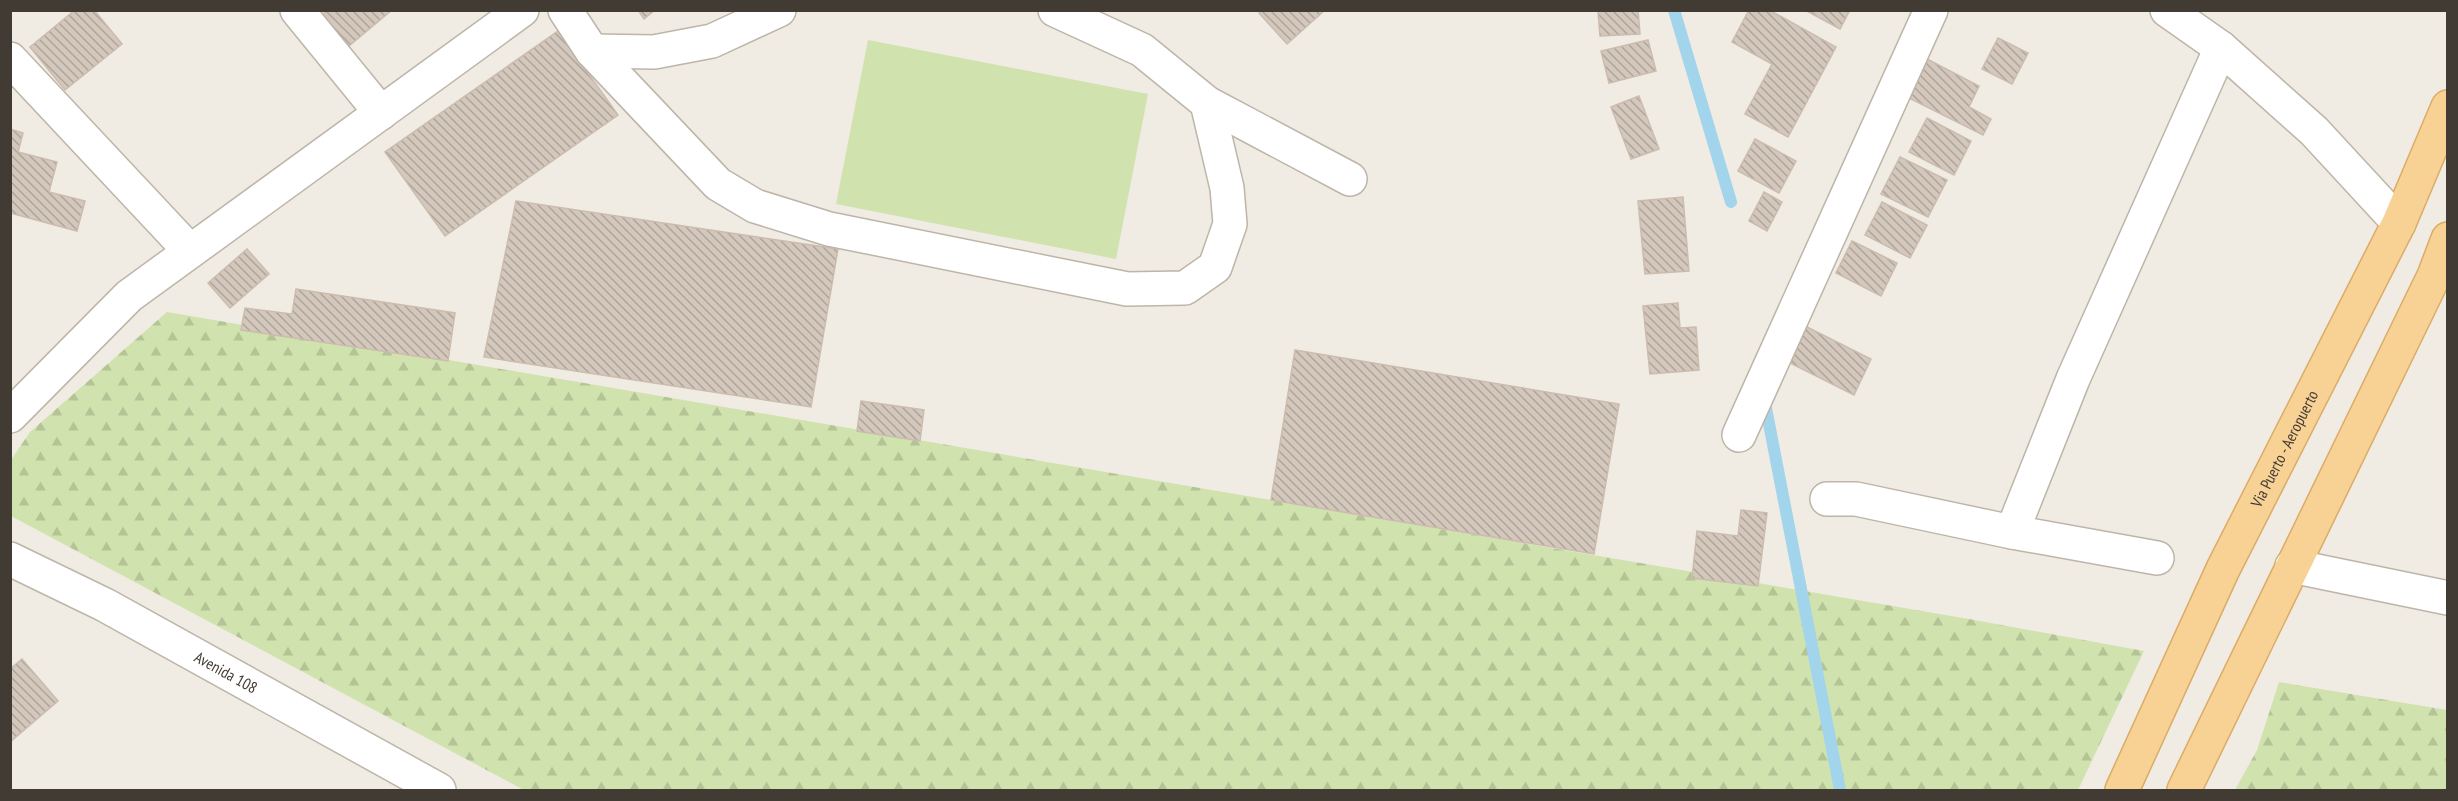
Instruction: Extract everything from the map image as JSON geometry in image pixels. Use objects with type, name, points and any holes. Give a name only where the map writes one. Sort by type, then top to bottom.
[{"type":"main road","name":"Via Puerto - Aeropuerto","points":[[2122,790],[2223,569],[2399,223],[2448,107]]},
{"type":"main road","points":[[2184,790],[2292,566],[2441,284],[2448,239]]},
{"type":"street","points":[[297,10],[381,113]]},
{"type":"street","points":[[10,416],[129,296],[522,10]]},
{"type":"street","points":[[565,10],[592,51],[718,184],[755,206],[829,229],[1127,289],[1185,288],[1215,267],[1230,224],[1227,188],[1207,103]]},
{"type":"street","points":[[592,51],[654,52],[712,41],[779,10]]},
{"type":"street","points":[[1055,10],[1142,50],[1207,103],[1350,179]]},
{"type":"street","points":[[1739,435],[1931,10]]},
{"type":"street","points":[[2167,10],[2221,48],[2314,131],[2399,223]]},
{"type":"street","points":[[2012,532],[2073,379],[2221,48]]},
{"type":"street","points":[[10,59],[190,251]]},
{"type":"street","points":[[1827,499],[1856,499],[2012,532],[2157,558]]},
{"type":"street","name":"Avenida 108","points":[[10,559],[105,606],[439,790]]},
{"type":"street","points":[[2292,566],[2448,598]]},
{"type":"green space","points":[[868,40],[1148,94],[1116,259],[836,204]]},
{"type":"green space","points":[[167,312],[1969,619],[2144,651],[2078,790],[524,790],[11,516],[11,460],[30,432]]},
{"type":"green space","points":[[2279,682],[2447,710],[2447,790],[2235,790],[2257,750]]},
{"type":"building","points":[[75,10],[94,10],[122,44],[65,90],[30,47]]},
{"type":"building","points":[[328,10],[392,10],[343,51],[317,19]]},
{"type":"building","points":[[638,10],[655,10],[644,19]]},
{"type":"building","points":[[1262,10],[1325,10],[1287,44],[1259,13]]},
{"type":"building","points":[[1638,10],[1640,34],[1600,36],[1598,11]]},
{"type":"building","points":[[1749,10],[1769,10],[1836,47],[1788,137],[1745,114],[1772,64],[1732,42]]},
{"type":"building","points":[[1805,10],[1850,10],[1840,29]]},
{"type":"building","points":[[558,31],[618,115],[445,236],[385,152]]},
{"type":"building","points":[[1998,38],[2028,53],[2012,84],[1982,69]]},
{"type":"building","points":[[1648,40],[1656,71],[1609,83],[1601,51]]},
{"type":"building","points":[[1927,59],[1979,86],[1969,107],[1991,119],[1983,135],[1907,97]]},
{"type":"building","points":[[1639,96],[1659,149],[1631,159],[1611,107]]},
{"type":"building","points":[[1927,118],[1971,141],[1954,175],[1909,152]]},
{"type":"building","points":[[10,129],[23,133],[18,152],[57,162],[49,192],[85,201],[77,231],[10,213]]},
{"type":"building","points":[[1755,139],[1796,161],[1779,193],[1738,171]]},
{"type":"building","points":[[1900,157],[1947,180],[1928,217],[1881,194]]},
{"type":"building","points":[[1764,192],[1782,202],[1767,231],[1749,221]]},
{"type":"building","points":[[1683,197],[1689,271],[1645,274],[1638,201]]},
{"type":"building","points":[[516,201],[838,249],[811,407],[484,357]]},
{"type":"building","points":[[1882,202],[1927,225],[1910,258],[1865,235]]},
{"type":"building","points":[[1852,241],[1897,263],[1881,296],[1836,273]]},
{"type":"building","points":[[247,249],[269,274],[230,308],[208,283]]},
{"type":"building","points":[[296,289],[455,313],[448,361],[241,330],[245,308],[292,314]]},
{"type":"building","points":[[1678,303],[1680,328],[1696,327],[1699,370],[1650,374],[1643,306]]},
{"type":"building","points":[[1805,326],[1871,359],[1854,395],[1788,362]]},
{"type":"building","points":[[1295,350],[1619,404],[1594,554],[1271,500]]},
{"type":"building","points":[[861,401],[924,410],[920,441],[857,431]]},
{"type":"building","points":[[1741,510],[1767,513],[1758,586],[1692,578],[1697,531],[1738,536]]},
{"type":"building","points":[[22,659],[58,701],[10,742],[10,669]]},
{"type":"waterway","points":[[1674,10],[1731,202]]},
{"type":"waterway","points":[[1765,403],[1840,790]]}]
